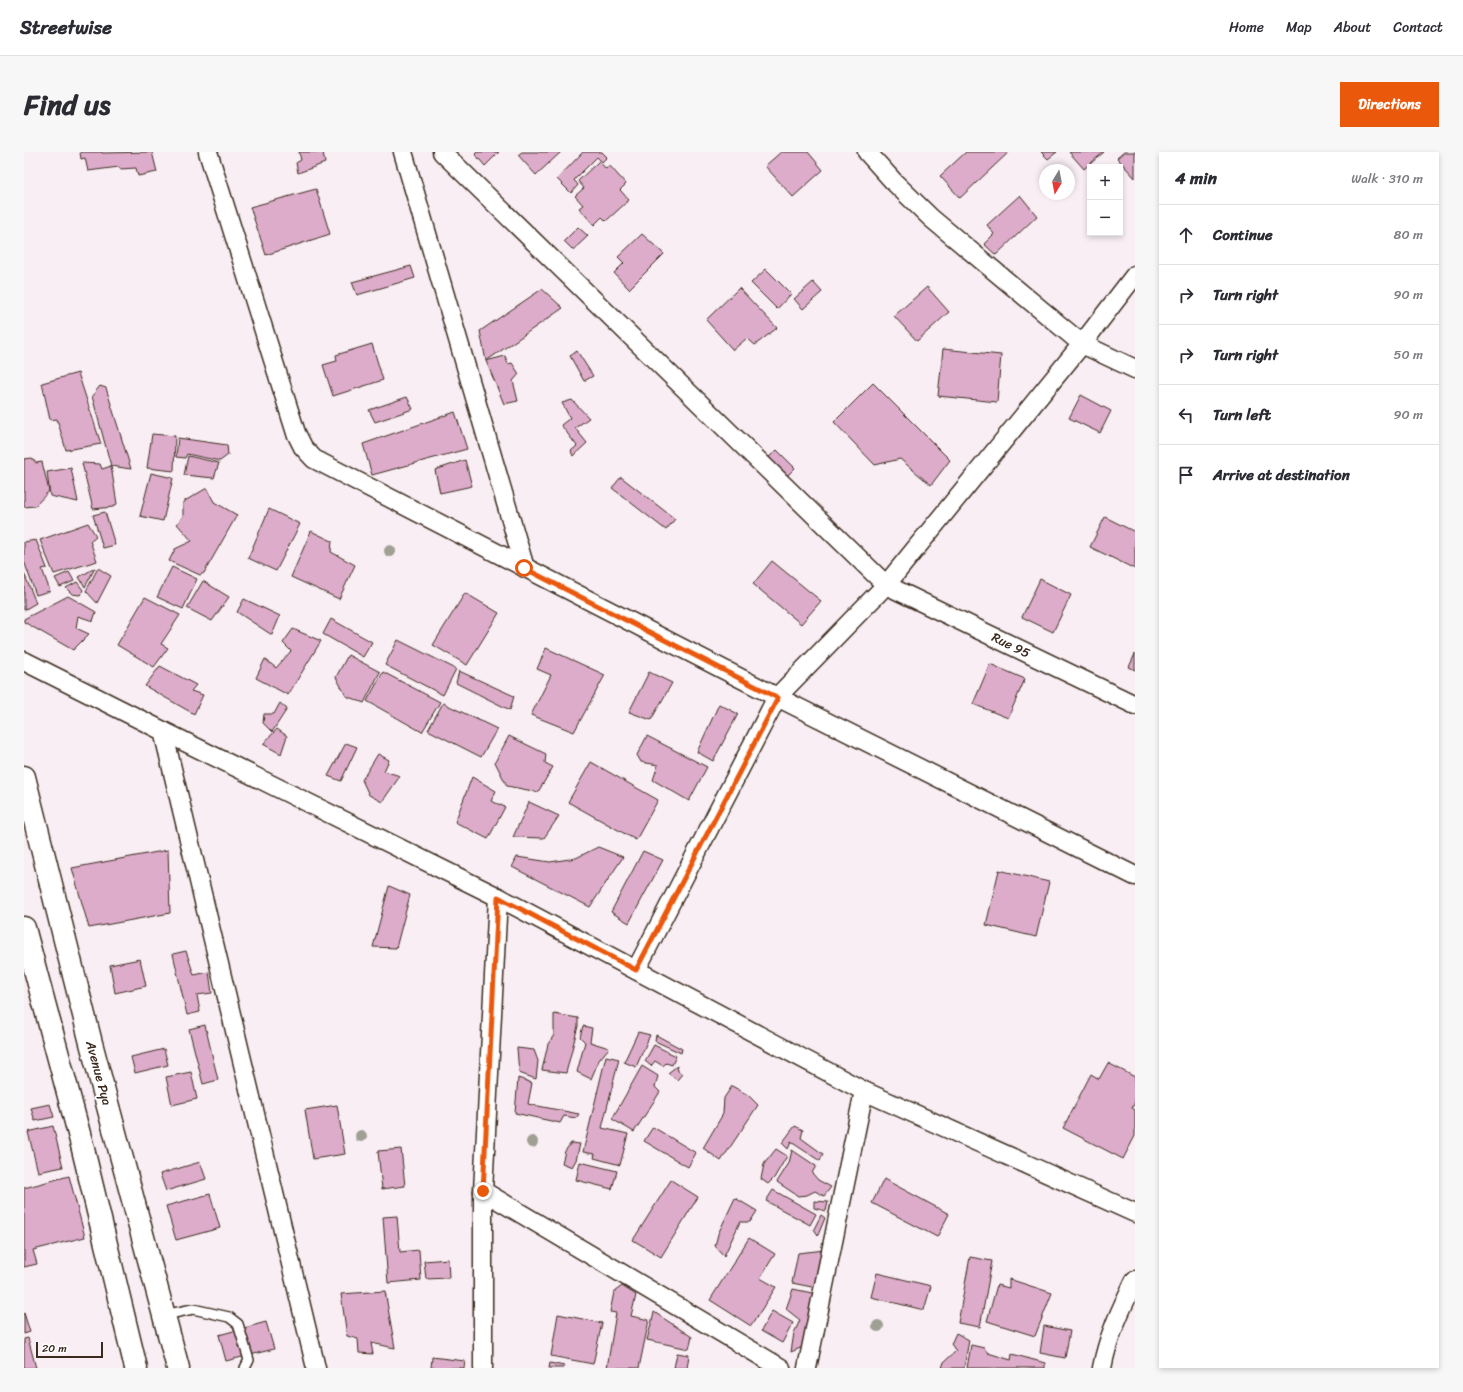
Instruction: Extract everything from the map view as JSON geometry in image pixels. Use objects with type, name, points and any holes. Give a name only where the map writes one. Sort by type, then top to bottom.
[{"type":"main road","name":"Avenue Pya","points":[[24,777],[91,1043],[178,1368]]},
{"type":"main road","points":[[24,928],[82,1145],[136,1368]]},
{"type":"street","points":[[208,152],[296,433],[303,447],[314,459],[778,698],[1135,876]]},
{"type":"street","points":[[403,152],[524,568]]},
{"type":"street","name":"Rue 95","points":[[442,152],[886,584],[1135,705]]},
{"type":"street","points":[[868,152],[894,182],[931,218],[1082,344],[1135,369]]},
{"type":"street","points":[[636,970],[778,698],[886,584],[1082,344],[1135,275]]},
{"type":"street","points":[[24,661],[163,732],[498,897],[864,1091],[1135,1213]]},
{"type":"street","points":[[163,732],[316,1368]]},
{"type":"street","points":[[483,1368],[483,1191],[498,897]]},
{"type":"street","points":[[807,1368],[864,1091]]},
{"type":"street","points":[[483,1191],[781,1368]]},
{"type":"street","points":[[1102,1368],[1106,1347],[1121,1309],[1135,1280]]},
{"type":"lane","points":[[164,1315],[193,1309],[229,1316],[238,1324],[249,1360],[246,1368]]},
{"type":"building","points":[[80,152],[152,152],[157,172],[138,176],[136,168],[120,169],[119,167],[88,171],[85,158],[81,159]]},
{"type":"building","points":[[299,152],[323,152],[325,163],[298,173],[296,163],[301,160]]},
{"type":"building","points":[[477,152],[499,152],[485,166],[475,154]]},
{"type":"building","points":[[522,152],[561,152],[536,175],[518,155]]},
{"type":"building","points":[[583,152],[602,152],[607,157],[602,162],[597,157],[574,180],[578,185],[571,193],[557,179]]},
{"type":"building","points":[[781,152],[808,152],[823,170],[793,197],[765,166]]},
{"type":"building","points":[[966,152],[1009,152],[960,198],[940,176]]},
{"type":"building","points":[[1041,152],[1057,152],[1048,159]]},
{"type":"building","points":[[1069,152],[1104,152],[1090,164],[1087,164],[1087,166],[1084,169]]},
{"type":"building","points":[[1124,152],[1135,152],[1135,178],[1123,164],[1117,158]]},
{"type":"building","points":[[599,161],[606,169],[609,165],[626,184],[620,190],[629,200],[606,221],[602,217],[594,225],[579,208],[583,205],[575,196],[584,188],[578,181]]},
{"type":"building","points":[[316,189],[330,234],[266,255],[250,207]]},
{"type":"building","points":[[1020,195],[1037,216],[996,255],[984,244],[994,234],[987,225]]},
{"type":"building","points":[[578,227],[588,236],[573,250],[564,241]]},
{"type":"building","points":[[642,234],[664,254],[629,289],[614,273],[624,263],[618,257]]},
{"type":"building","points":[[411,266],[415,278],[357,295],[352,282]]},
{"type":"building","points":[[766,269],[791,294],[777,309],[751,283]]},
{"type":"building","points":[[813,282],[822,292],[803,309],[794,299]]},
{"type":"building","points":[[927,287],[949,312],[917,341],[894,316]]},
{"type":"building","points":[[739,288],[777,328],[755,345],[747,338],[733,350],[706,320]]},
{"type":"building","points":[[542,289],[563,308],[486,361],[480,331]]},
{"type":"building","points":[[372,344],[383,380],[333,396],[323,365],[337,361],[336,355]]},
{"type":"building","points":[[943,349],[1001,355],[997,402],[938,396]]},
{"type":"building","points":[[577,351],[593,376],[584,381],[570,356]]},
{"type":"building","points":[[505,356],[508,364],[512,363],[519,374],[513,381],[518,401],[504,404],[486,361]]},
{"type":"building","points":[[78,373],[101,444],[66,450],[57,419],[50,420],[42,383]]},
{"type":"building","points":[[873,383],[950,460],[931,485],[900,459],[875,465],[834,422]]},
{"type":"building","points":[[100,386],[106,388],[131,469],[111,466],[92,396]]},
{"type":"building","points":[[1081,395],[1111,411],[1100,433],[1069,418]]},
{"type":"building","points":[[407,397],[413,409],[375,422],[369,410]]},
{"type":"building","points":[[572,400],[589,418],[575,428],[587,443],[573,456],[571,451],[577,446],[561,425],[570,418],[562,403]]},
{"type":"building","points":[[455,412],[467,449],[372,475],[363,444]]},
{"type":"building","points":[[152,434],[175,436],[174,471],[147,468]]},
{"type":"building","points":[[178,438],[227,445],[228,455],[220,461],[187,454],[185,458],[176,457]]},
{"type":"building","points":[[777,450],[795,468],[786,477],[768,458]]},
{"type":"building","points":[[188,456],[219,463],[214,478],[184,475]]},
{"type":"building","points":[[32,458],[36,463],[42,462],[49,491],[35,506],[24,507],[24,459]]},
{"type":"building","points":[[465,460],[472,486],[440,493],[435,470]]},
{"type":"building","points":[[82,463],[100,464],[102,469],[111,466],[117,504],[113,507],[93,509]]},
{"type":"building","points":[[71,468],[78,502],[50,496],[47,472]]},
{"type":"building","points":[[151,473],[173,478],[163,521],[140,516]]},
{"type":"building","points":[[621,477],[675,519],[666,530],[612,488]]},
{"type":"building","points":[[207,488],[214,502],[237,515],[204,573],[200,575],[169,561],[175,549],[192,541],[177,524],[183,516],[183,502]]},
{"type":"building","points":[[269,509],[300,524],[276,571],[248,558]]},
{"type":"building","points":[[105,512],[115,545],[103,548],[93,515]]},
{"type":"building","points":[[1105,517],[1135,532],[1135,569],[1090,547]]},
{"type":"building","points":[[88,523],[96,536],[90,541],[97,561],[54,574],[40,540]]},
{"type":"building","points":[[311,531],[332,541],[331,552],[355,565],[339,599],[291,577]]},
{"type":"building","points":[[36,540],[47,568],[42,569],[50,591],[36,595],[24,561],[24,542]]},
{"type":"building","points":[[772,561],[821,601],[801,624],[753,584]]},
{"type":"building","points":[[172,567],[197,579],[183,609],[157,597]]},
{"type":"building","points":[[95,568],[85,587],[79,577]]},
{"type":"building","points":[[98,568],[111,576],[97,603],[86,591]]},
{"type":"building","points":[[69,572],[74,581],[60,587],[55,578]]},
{"type":"building","points":[[24,573],[36,603],[24,610]]},
{"type":"building","points":[[1040,579],[1071,595],[1053,632],[1022,617]]},
{"type":"building","points":[[203,581],[229,597],[212,621],[187,608]]},
{"type":"building","points":[[77,582],[83,590],[80,595],[72,594],[66,588]]},
{"type":"building","points":[[465,593],[499,613],[467,665],[433,645]]},
{"type":"building","points":[[68,596],[96,612],[93,621],[78,616],[76,628],[89,634],[73,650],[24,622],[24,619]]},
{"type":"building","points":[[145,597],[180,615],[161,644],[168,648],[154,667],[117,645]]},
{"type":"building","points":[[244,599],[280,616],[272,635],[237,612]]},
{"type":"building","points":[[331,619],[372,642],[363,657],[323,634]]},
{"type":"building","points":[[293,629],[321,641],[288,695],[256,678],[265,659],[276,668],[291,651],[283,643]]},
{"type":"building","points":[[398,640],[456,669],[443,695],[385,665]]},
{"type":"building","points":[[546,648],[605,675],[574,732],[531,715],[551,675],[537,669]]},
{"type":"building","points":[[1135,654],[1135,670],[1129,667]]},
{"type":"building","points":[[348,655],[380,672],[364,703],[346,696],[336,677]]},
{"type":"building","points":[[990,664],[1025,679],[1008,718],[973,704]]},
{"type":"building","points":[[160,666],[196,685],[191,691],[203,695],[194,714],[145,686]]},
{"type":"building","points":[[459,671],[514,696],[510,710],[456,683]]},
{"type":"building","points":[[383,672],[440,702],[422,732],[367,701]]},
{"type":"building","points":[[649,672],[672,683],[651,720],[629,712]]},
{"type":"building","points":[[280,703],[287,709],[272,732],[263,723],[264,714],[274,714]]},
{"type":"building","points":[[443,703],[497,729],[481,757],[428,730]]},
{"type":"building","points":[[719,704],[738,714],[713,761],[697,752]]},
{"type":"building","points":[[277,729],[287,736],[281,754],[263,744]]},
{"type":"building","points":[[509,736],[546,754],[545,763],[553,767],[538,792],[507,786],[495,762]]},
{"type":"building","points":[[647,736],[707,767],[689,801],[653,780],[658,765],[641,762],[637,755]]},
{"type":"building","points":[[346,743],[357,747],[341,781],[328,776]]},
{"type":"building","points":[[378,754],[389,760],[384,771],[400,776],[382,802],[369,795],[362,780]]},
{"type":"building","points":[[591,762],[658,800],[636,840],[568,802]]},
{"type":"building","points":[[472,777],[496,791],[491,801],[505,807],[488,839],[455,822]]},
{"type":"building","points":[[529,802],[559,816],[544,838],[513,837]]},
{"type":"building","points":[[598,847],[623,857],[590,907],[512,867],[517,857],[550,862],[576,858]]},
{"type":"building","points":[[168,850],[170,913],[89,928],[72,868]]},
{"type":"building","points":[[643,851],[663,860],[629,923],[611,912]]},
{"type":"building","points":[[999,870],[1049,882],[1036,937],[986,925]]},
{"type":"building","points":[[389,886],[410,895],[396,948],[373,947]]},
{"type":"building","points":[[186,951],[194,975],[209,972],[212,993],[197,995],[200,1012],[187,1015],[173,954]]},
{"type":"building","points":[[140,959],[146,986],[115,993],[110,965]]},
{"type":"building","points":[[554,1014],[578,1018],[578,1026],[566,1073],[542,1070],[548,1044],[554,1035]]},
{"type":"building","points":[[205,1025],[218,1080],[203,1084],[189,1029]]},
{"type":"building","points":[[583,1026],[592,1028],[590,1042],[609,1048],[599,1060],[591,1079],[577,1072],[585,1042],[580,1037]]},
{"type":"building","points":[[638,1032],[650,1035],[636,1067],[624,1062]]},
{"type":"building","points":[[656,1035],[682,1049],[681,1053],[655,1041]]},
{"type":"building","points":[[654,1045],[676,1056],[672,1065],[666,1063],[663,1066],[655,1061],[651,1066],[645,1061]]},
{"type":"building","points":[[517,1048],[534,1050],[538,1061],[536,1079],[519,1073]]},
{"type":"building","points":[[164,1049],[168,1065],[135,1073],[131,1057]]},
{"type":"building","points":[[606,1056],[619,1059],[602,1128],[628,1134],[620,1165],[594,1158],[595,1154],[583,1152]]},
{"type":"building","points":[[1108,1063],[1135,1077],[1135,1102],[1132,1108],[1135,1110],[1135,1136],[1123,1159],[1063,1128],[1091,1074],[1099,1079]]},
{"type":"building","points":[[642,1066],[658,1076],[655,1087],[660,1092],[634,1132],[612,1119]]},
{"type":"building","points":[[677,1066],[678,1071],[682,1074],[677,1080],[668,1073]]},
{"type":"building","points":[[191,1072],[197,1099],[172,1105],[166,1077]]},
{"type":"building","points":[[518,1078],[532,1083],[528,1104],[579,1114],[576,1118],[564,1116],[560,1123],[515,1113]]},
{"type":"building","points":[[732,1086],[748,1095],[758,1105],[721,1161],[703,1148],[723,1114],[724,1098]]},
{"type":"building","points":[[50,1104],[54,1117],[35,1121],[31,1108]]},
{"type":"building","points":[[337,1105],[345,1154],[313,1159],[305,1110]]},
{"type":"building","points":[[53,1126],[63,1167],[38,1172],[28,1132]]},
{"type":"building","points":[[795,1126],[803,1130],[801,1138],[823,1154],[820,1161],[791,1142],[788,1149],[782,1143]]},
{"type":"building","points":[[653,1127],[696,1153],[688,1167],[644,1141]]},
{"type":"building","points":[[571,1143],[580,1144],[576,1160],[572,1167],[562,1163],[565,1151]]},
{"type":"building","points":[[401,1149],[405,1186],[382,1189],[378,1151]]},
{"type":"building","points":[[776,1149],[787,1156],[774,1178],[768,1184],[761,1179],[764,1164]]},
{"type":"building","points":[[792,1150],[816,1166],[812,1173],[818,1180],[831,1187],[824,1196],[815,1191],[807,1195],[798,1196],[777,1182],[789,1163]]},
{"type":"building","points":[[200,1162],[206,1179],[166,1191],[160,1174]]},
{"type":"building","points":[[580,1162],[617,1171],[612,1189],[576,1180]]},
{"type":"building","points":[[69,1176],[85,1237],[33,1250],[37,1264],[24,1267],[24,1188]]},
{"type":"building","points":[[884,1179],[949,1214],[937,1237],[872,1203]]},
{"type":"building","points":[[671,1180],[698,1197],[661,1257],[633,1240]]},
{"type":"building","points":[[773,1190],[816,1214],[810,1225],[766,1201]]},
{"type":"building","points":[[210,1194],[220,1228],[176,1240],[166,1206]]},
{"type":"building","points":[[735,1198],[757,1211],[750,1222],[740,1222],[724,1256],[715,1246],[718,1234]]},
{"type":"building","points":[[814,1201],[828,1202],[826,1211],[814,1208]]},
{"type":"building","points":[[821,1215],[825,1218],[818,1235],[814,1229]]},
{"type":"building","points":[[397,1216],[400,1252],[419,1250],[421,1280],[388,1283],[383,1217]]},
{"type":"building","points":[[749,1238],[775,1254],[760,1278],[776,1287],[751,1326],[710,1300]]},
{"type":"building","points":[[825,1250],[817,1288],[792,1283],[798,1253]]},
{"type":"building","points":[[970,1257],[992,1261],[980,1327],[958,1323]]},
{"type":"building","points":[[448,1259],[449,1278],[426,1279],[424,1261]]},
{"type":"building","points":[[877,1273],[931,1286],[924,1310],[871,1297]]},
{"type":"building","points":[[1009,1279],[1052,1293],[1035,1336],[987,1321],[997,1285],[1009,1288]]},
{"type":"building","points":[[622,1286],[636,1295],[631,1316],[649,1320],[639,1368],[607,1368],[616,1313],[610,1312],[614,1292]]},
{"type":"building","points":[[793,1289],[817,1294],[805,1346],[791,1352],[794,1333],[800,1320],[786,1309]]},
{"type":"building","points":[[385,1291],[395,1348],[371,1343],[373,1354],[359,1353],[358,1339],[347,1336],[341,1294]]},
{"type":"building","points":[[772,1311],[793,1323],[782,1343],[761,1331]]},
{"type":"building","points":[[654,1312],[692,1337],[689,1349],[647,1340]]},
{"type":"building","points":[[24,1313],[30,1332],[24,1334]]},
{"type":"building","points":[[558,1314],[602,1323],[593,1364],[551,1356]]},
{"type":"building","points":[[266,1322],[274,1349],[226,1361],[219,1335]]},
{"type":"building","points":[[1044,1326],[1070,1331],[1065,1358],[1040,1353]]},
{"type":"building","points":[[956,1333],[969,1340],[964,1368],[942,1368],[944,1362],[956,1351],[951,1344]]},
{"type":"building","points":[[28,1338],[36,1368],[24,1368],[24,1339]]},
{"type":"building","points":[[971,1345],[984,1348],[988,1353],[1011,1360],[1012,1354],[1045,1363],[1045,1368],[967,1368]]},
{"type":"building","points":[[677,1353],[689,1355],[687,1368],[674,1368]]},
{"type":"building","points":[[432,1357],[465,1361],[464,1368],[431,1368]]},
{"type":"building","points":[[550,1363],[564,1366],[564,1368],[549,1368]]},
{"type":"route","points":[[483,1191],[498,897],[636,970],[778,698],[524,568]]}]
